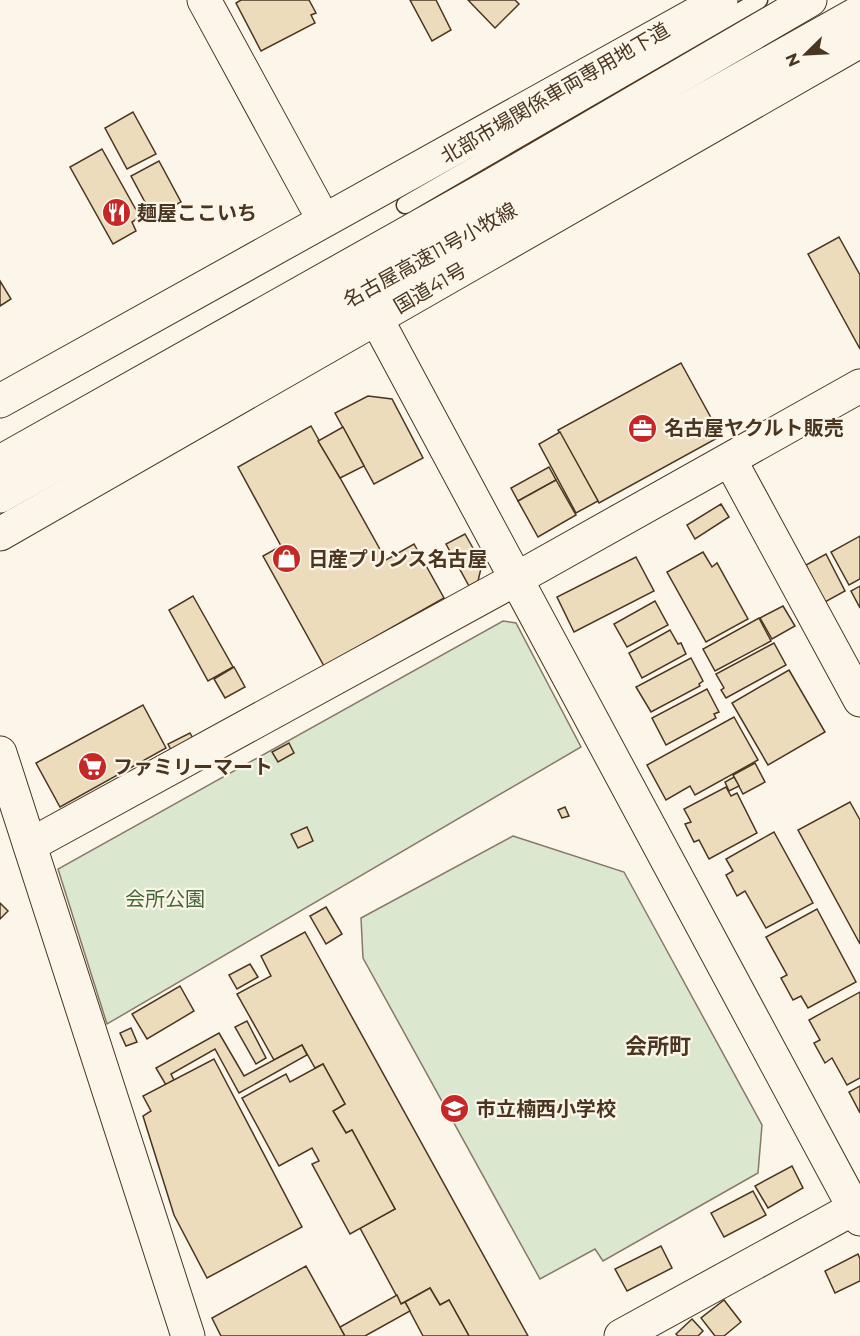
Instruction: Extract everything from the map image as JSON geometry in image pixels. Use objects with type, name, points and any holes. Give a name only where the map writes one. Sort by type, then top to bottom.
[{"type":"main road","points":[[204,0],[315,204]]},
{"type":"main road","points":[[0,377],[680,0]]},
{"type":"main road","points":[[0,401],[721,0]]},
{"type":"main road","points":[[0,462],[491,186],[810,0]]},
{"type":"main road","name":"名古屋高速11号小牧線","points":[[0,496],[860,12]]},
{"type":"main road","name":"国道41号","points":[[0,534],[860,41]]},
{"type":"main road","points":[[376,318],[858,1211],[621,1336]]},
{"type":"main road","points":[[30,845],[516,579],[860,386]]},
{"type":"main road","points":[[730,460],[860,700]]},
{"type":"main road","points":[[0,753],[188,1336]]},
{"type":"lane","name":"北部市場関係車両専用地下道","points":[[405,205],[759,0]]},
{"type":"green space","name":"会所公園","points":[[503,621],[516,623],[581,747],[107,1024],[58,869]]},
{"type":"green space","points":[[513,836],[624,872],[762,1125],[758,1173],[603,1261],[595,1249],[540,1279],[363,958],[361,918]]},
{"type":"building","points":[[241,0],[309,0],[316,13],[311,15],[315,23],[261,51],[236,3]]},
{"type":"building","points":[[410,0],[436,0],[451,30],[432,41]]},
{"type":"building","points":[[468,0],[515,0],[519,4],[495,28]]},
{"type":"building","points":[[133,112],[156,154],[127,169],[105,128]]},
{"type":"building","points":[[102,149],[140,217],[132,222],[136,231],[113,244],[70,167]]},
{"type":"building","points":[[159,161],[181,202],[153,217],[131,176]]},
{"type":"building","points":[[839,237],[860,275],[860,349],[808,254]]},
{"type":"building","points":[[0,281],[11,299],[0,306]]},
{"type":"building","points":[[681,363],[721,436],[599,503],[558,430]]},
{"type":"building","points":[[368,396],[392,399],[423,458],[374,484],[335,413]]},
{"type":"building","points":[[311,426],[386,560],[414,544],[444,598],[324,666],[263,556],[281,546],[238,467]]},
{"type":"building","points":[[343,427],[364,466],[340,478],[318,441]]},
{"type":"building","points":[[560,432],[598,501],[576,513],[539,444]]},
{"type":"building","points":[[549,467],[556,480],[518,501],[511,488]]},
{"type":"building","points":[[556,480],[576,515],[538,537],[518,501]]},
{"type":"building","points":[[721,504],[729,517],[695,539],[687,525]]},
{"type":"building","points":[[465,534],[482,564],[478,581],[469,586],[446,544]]},
{"type":"building","points":[[860,536],[860,579],[849,585],[831,552]]},
{"type":"building","points":[[703,552],[712,567],[717,563],[748,619],[706,642],[667,572]]},
{"type":"building","points":[[826,554],[845,591],[825,602],[806,565]]},
{"type":"building","points":[[636,557],[654,591],[574,632],[557,597]]},
{"type":"building","points":[[860,586],[860,608],[851,591]]},
{"type":"building","points":[[193,596],[233,667],[208,681],[169,610]]},
{"type":"building","points":[[655,601],[668,625],[627,647],[614,624]]},
{"type":"building","points":[[783,606],[795,626],[772,639],[760,618]]},
{"type":"building","points":[[759,618],[771,641],[715,671],[703,649]]},
{"type":"building","points":[[670,630],[678,644],[681,643],[686,654],[642,678],[629,653]]},
{"type":"building","points":[[774,643],[786,665],[726,698],[721,690],[724,688],[716,674]]},
{"type":"building","points":[[691,658],[703,681],[699,684],[700,686],[651,712],[636,687]]},
{"type":"building","points":[[234,667],[245,687],[225,698],[214,679]]},
{"type":"building","points":[[789,670],[825,732],[768,765],[732,703]]},
{"type":"building","points":[[707,689],[719,712],[714,714],[716,718],[666,745],[652,718]]},
{"type":"building","points":[[143,705],[166,748],[60,807],[36,763]]},
{"type":"building","points":[[734,717],[758,760],[695,795],[690,786],[666,800],[647,765]]},
{"type":"building","points":[[190,733],[194,740],[172,752],[168,744]]},
{"type":"building","points":[[289,743],[294,753],[278,762],[272,752]]},
{"type":"building","points":[[755,763],[765,782],[743,794],[733,775]]},
{"type":"building","points":[[734,777],[739,786],[729,791],[725,782]]},
{"type":"building","points":[[726,787],[731,796],[737,793],[757,833],[709,859],[699,840],[694,842],[685,824],[691,822],[684,809]]},
{"type":"building","points":[[850,802],[860,820],[860,944],[798,830]]},
{"type":"building","points":[[565,807],[569,816],[562,818],[558,810]]},
{"type":"building","points":[[307,827],[313,841],[298,848],[291,834]]},
{"type":"building","points":[[774,832],[813,903],[766,928],[745,891],[737,896],[726,875],[733,871],[726,859]]},
{"type":"building","points":[[0,903],[8,911],[0,919]]},
{"type":"building","points":[[326,907],[342,934],[326,944],[310,916]]},
{"type":"building","points":[[817,909],[856,982],[808,1008],[801,996],[793,1000],[781,978],[787,975],[766,937]]},
{"type":"building","points":[[305,932],[528,1336],[469,1336],[449,1300],[440,1305],[430,1288],[401,1304],[360,1228],[395,1209],[352,1130],[346,1133],[333,1111],[345,1104],[323,1064],[315,1068],[302,1045],[274,1060],[237,994],[271,976],[261,956]]},
{"type":"building","points":[[250,964],[258,977],[237,989],[229,975]]},
{"type":"building","points":[[180,986],[194,1011],[147,1039],[132,1014]]},
{"type":"building","points":[[860,992],[860,1078],[847,1085],[832,1058],[825,1063],[814,1043],[820,1040],[809,1020]]},
{"type":"building","points":[[247,1021],[266,1058],[256,1064],[235,1027]]},
{"type":"building","points":[[131,1028],[137,1042],[126,1046],[120,1033]]},
{"type":"building","points":[[219,1033],[244,1076],[302,1045],[307,1055],[239,1093],[215,1049],[171,1074],[174,1080],[166,1085],[156,1068]]},
{"type":"building","points":[[214,1059],[302,1227],[207,1278],[174,1215],[143,1116],[151,1111],[143,1096]]},
{"type":"building","points":[[323,1064],[345,1104],[333,1111],[346,1133],[352,1130],[395,1209],[350,1234],[312,1164],[319,1161],[312,1148],[279,1166],[242,1098],[286,1074],[290,1082]]},
{"type":"building","points":[[860,1086],[860,1113],[849,1092]]},
{"type":"building","points":[[792,1166],[803,1188],[768,1208],[755,1186]]},
{"type":"building","points":[[753,1191],[766,1215],[724,1237],[711,1213]]},
{"type":"building","points":[[661,1246],[672,1268],[627,1291],[615,1269]]},
{"type":"building","points":[[858,1254],[860,1281],[835,1293],[825,1271]]},
{"type":"building","points":[[306,1266],[345,1336],[221,1336],[212,1318]]},
{"type":"building","points":[[430,1288],[440,1305],[449,1300],[469,1336],[423,1336],[405,1302]]},
{"type":"building","points":[[397,1295],[401,1304],[405,1302],[410,1311],[365,1336],[345,1336],[340,1327]]},
{"type":"building","points":[[724,1300],[741,1322],[724,1336],[715,1336],[701,1318]]},
{"type":"building","points":[[692,1319],[703,1331],[698,1336],[678,1336],[676,1334]]},
{"type":"place","name":"麺屋ここいち","points":[[116,213]]},
{"type":"place","name":"名古屋ヤクルト販売","points":[[643,428]]},
{"type":"place","name":"日産プリンス名古屋","points":[[287,559]]},
{"type":"place","name":"ファミリーマート","points":[[92,767]]},
{"type":"place","name":"市立楠西小学校","points":[[455,1109]]},
{"type":"district","name":"会所町","points":[[658,1046]]}]
